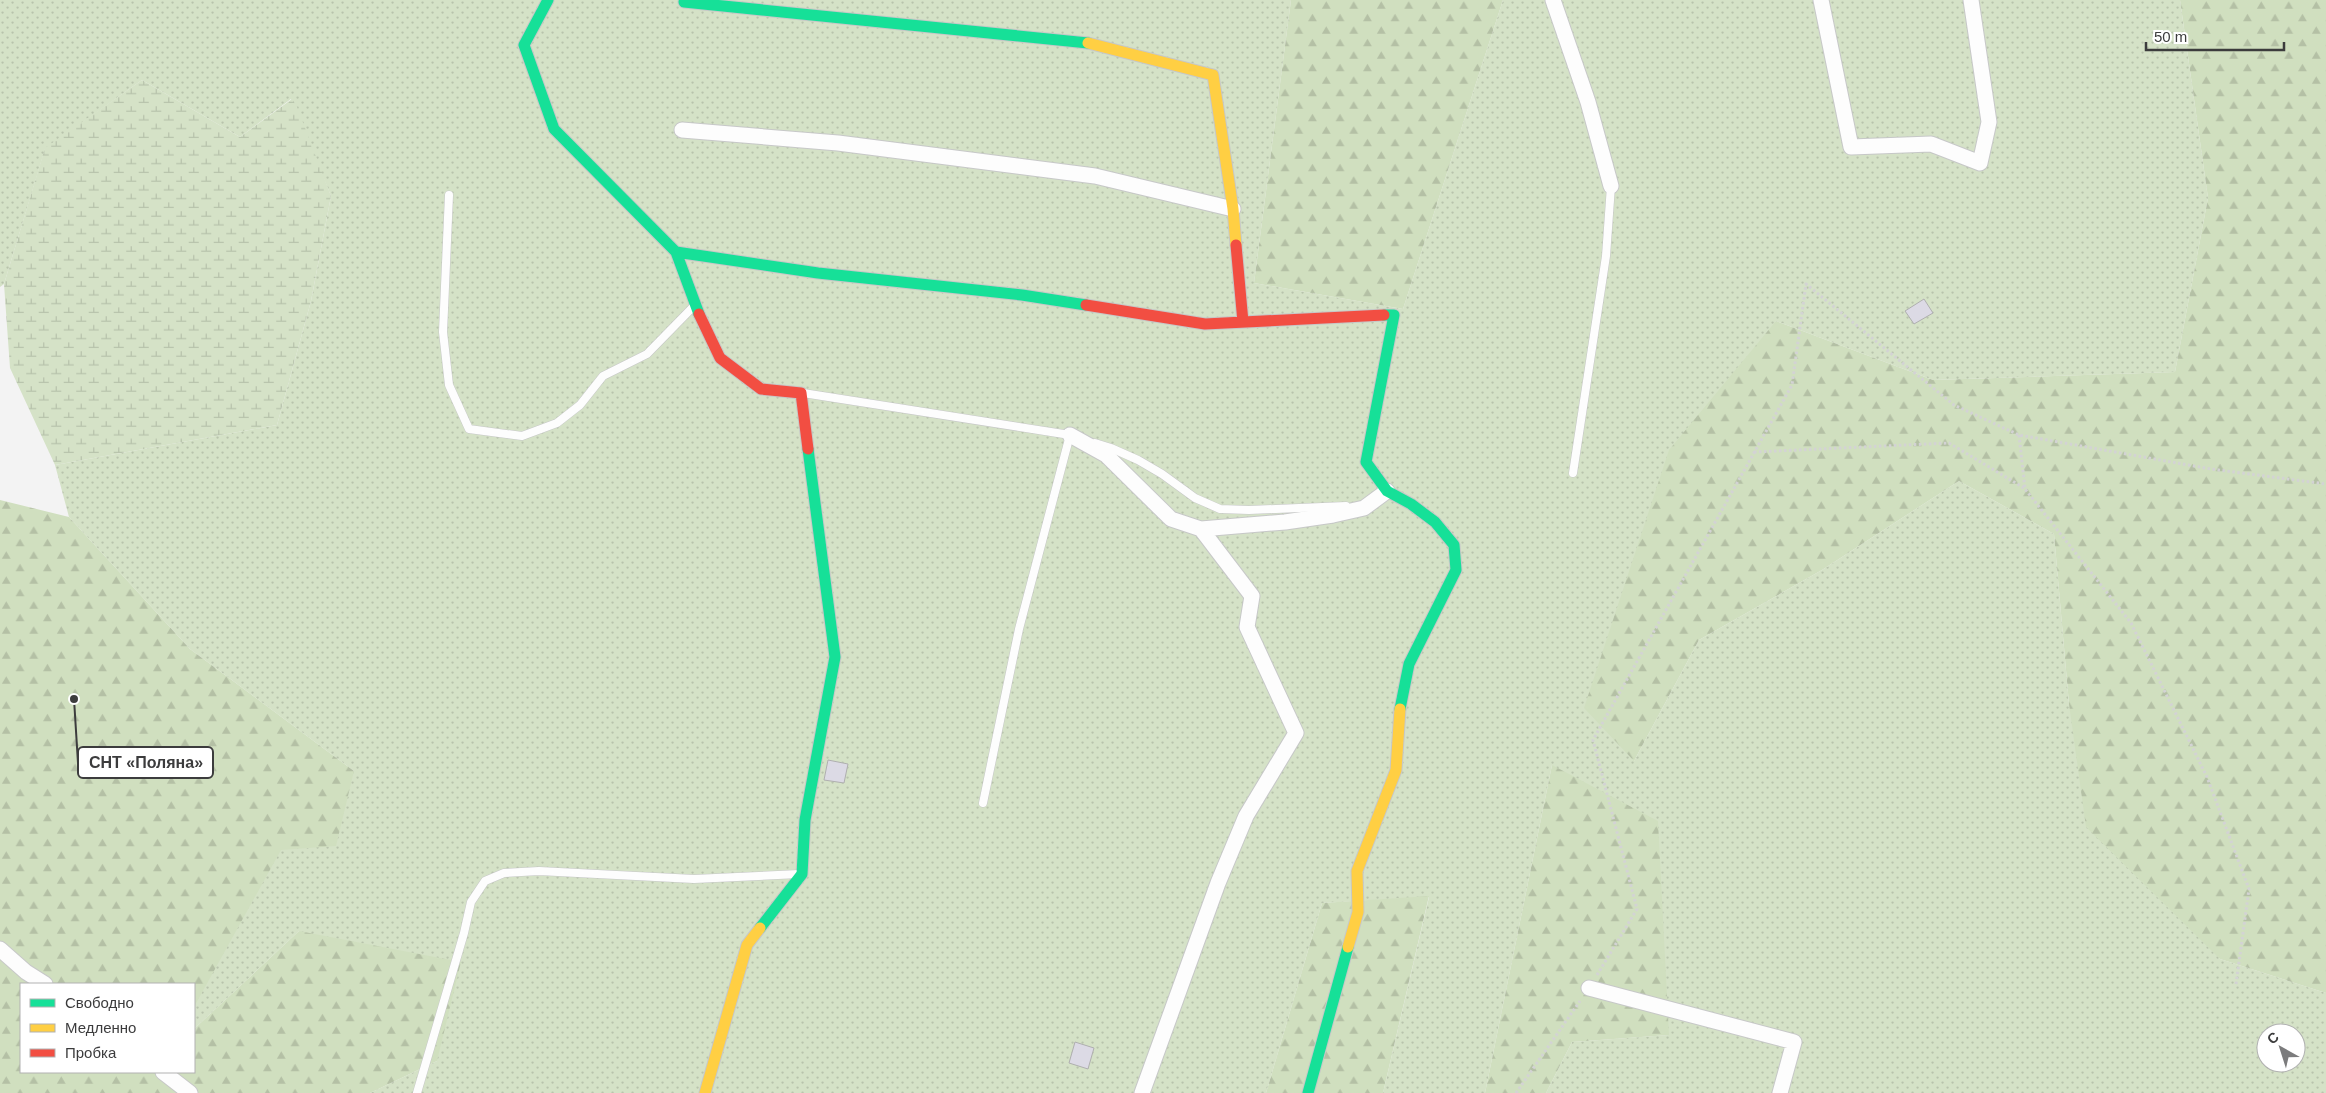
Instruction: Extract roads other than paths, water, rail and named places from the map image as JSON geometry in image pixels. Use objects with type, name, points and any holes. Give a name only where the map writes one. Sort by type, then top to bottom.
[{"type":"street","points":[[548,0],[524,45],[554,129],[676,252],[695,305],[720,358],[761,389],[801,393],[835,657],[805,820],[802,874],[747,945],[705,1093]]},
{"type":"street","points":[[1553,0],[1588,102],[1611,186]]},
{"type":"street","points":[[1821,0],[1851,147],[1931,144],[1980,163],[1989,122],[1971,0]]},
{"type":"street","points":[[684,2],[1085,42],[1213,75],[1233,209],[1243,322]]},
{"type":"street","points":[[682,130],[838,143],[1095,176],[1233,209]]},
{"type":"street","points":[[676,252],[818,273],[1022,295],[1205,324],[1394,315],[1366,462],[1387,491],[1411,504],[1435,522],[1454,544],[1456,570],[1410,664],[1400,702],[1396,770],[1357,871],[1358,912],[1308,1093]]},
{"type":"street","points":[[1070,435],[1106,455],[1171,519],[1201,529],[1285,522],[1333,515],[1364,508],[1387,491]]},
{"type":"street","points":[[1142,1093],[1218,883],[1246,816],[1296,732],[1247,627],[1252,596],[1201,529]]},
{"type":"street","points":[[0,949],[26,972],[43,983]]},
{"type":"street","points":[[1589,988],[1794,1042],[1780,1093]]},
{"type":"street","points":[[164,1073],[190,1093]]},
{"type":"lane","points":[[1573,473],[1606,256],[1611,186]]},
{"type":"lane","points":[[449,195],[443,332],[449,385],[469,429],[522,436],[557,423],[580,404],[603,376],[647,354],[695,305]]},
{"type":"lane","points":[[801,393],[1070,435],[1112,448],[1138,460],[1162,474],[1195,498],[1220,509],[1249,510],[1333,507],[1360,504],[1387,491]]},
{"type":"lane","points":[[983,803],[1020,629],[1070,435]]},
{"type":"lane","points":[[417,1093],[464,933],[471,902],[484,881],[504,873],[539,871],[694,879],[802,874]]},
{"type":"place","name":"СНТ «Поляна»","points":[[74,699]]}]
